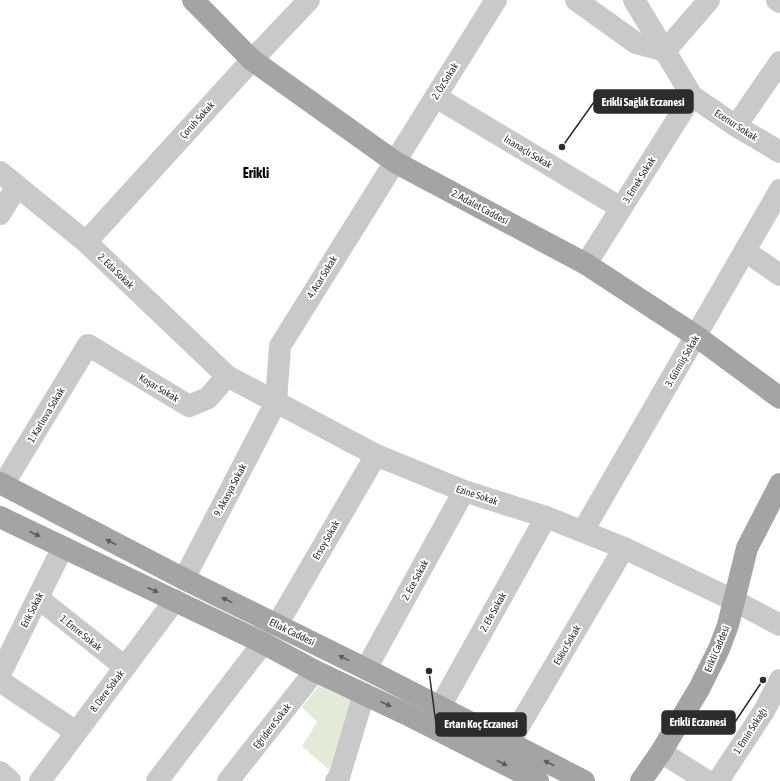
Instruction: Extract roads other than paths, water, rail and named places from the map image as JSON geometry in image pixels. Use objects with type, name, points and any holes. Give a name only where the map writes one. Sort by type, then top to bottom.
[{"type":"main road","name":"2. Adalet Caddesi","points":[[192,0],[252,60],[395,162],[586,264],[696,336],[780,398]]},
{"type":"main road","name":"Eflak Caddesi","points":[[2,484],[184,579],[366,669],[584,781]]},
{"type":"main road","name":"Erikli Caddesi","points":[[641,781],[661,752],[699,689],[719,649],[728,625],[747,548],[780,484]]},
{"type":"main road","points":[[0,517],[263,643],[315,671],[406,714],[538,781]]},
{"type":"street","name":"Çoruh Sokak","points":[[86,242],[252,60],[309,0]]},
{"type":"street","name":"2. Öz Sokak","points":[[395,162],[496,0]]},
{"type":"street","points":[[576,0],[636,43],[665,51]]},
{"type":"street","points":[[634,0],[692,96]]},
{"type":"street","points":[[665,51],[709,0]]},
{"type":"street","points":[[736,126],[780,62]]},
{"type":"street","name":"Ecenur Sokak","points":[[692,96],[736,126],[780,152]]},
{"type":"street","name":"3. Emek Sokak","points":[[586,264],[692,96]]},
{"type":"street","name":"İnanaçlı Sokak","points":[[436,97],[621,208]]},
{"type":"street","name":"4. Acar Sokak","points":[[276,402],[280,346],[395,162]]},
{"type":"street","name":"2. Eda Sokak","points":[[0,172],[86,242],[227,376]]},
{"type":"street","points":[[0,214],[17,186]]},
{"type":"street","name":"3. Gümüş Sokak","points":[[583,531],[780,190]]},
{"type":"street","points":[[745,251],[780,275]]},
{"type":"street","name":"Koşar Sokak","points":[[88,345],[189,406],[208,398],[227,376]]},
{"type":"street","name":"1. Karlıova Sokak","points":[[2,484],[88,345]]},
{"type":"street","name":"Ezine Sokak","points":[[227,376],[376,455],[464,491],[546,517],[624,548],[733,600],[780,625]]},
{"type":"street","name":"9. Akasya Sokak","points":[[184,579],[276,402]]},
{"type":"street","name":"Ersoy Sokak","points":[[277,625],[376,455]]},
{"type":"street","name":"2. Ece Sokak","points":[[366,669],[464,491]]},
{"type":"street","name":"2. Efe Sokak","points":[[440,707],[546,517]]},
{"type":"street","name":"Erik Sokak","points":[[0,674],[63,547]]},
{"type":"street","name":"Eskici Sokak","points":[[509,743],[624,548]]},
{"type":"street","name":"1. Emre Sokak","points":[[38,598],[125,667]]},
{"type":"street","name":"8. Dere Sokak","points":[[40,781],[175,600]]},
{"type":"street","points":[[157,781],[263,643]]},
{"type":"street","name":"Eğridere Sokak","points":[[228,781],[315,671]]},
{"type":"street","name":"1. Emin Sokağı","points":[[718,781],[764,711],[780,680]]},
{"type":"street","points":[[0,681],[76,732]]},
{"type":"street","points":[[340,780],[364,694]]},
{"type":"street","points":[[661,752],[707,781]]},
{"type":"street","points":[[0,772],[10,781]]},
{"type":"place","name":"Erikli Sağlık Eczanesi","points":[[562,147]]},
{"type":"place","name":"Ertan Koç Eczanesi","points":[[429,671]]},
{"type":"place","name":"Erikli Eczanesi","points":[[763,680]]},
{"type":"district","name":"Erikli","points":[[256,173]]}]
